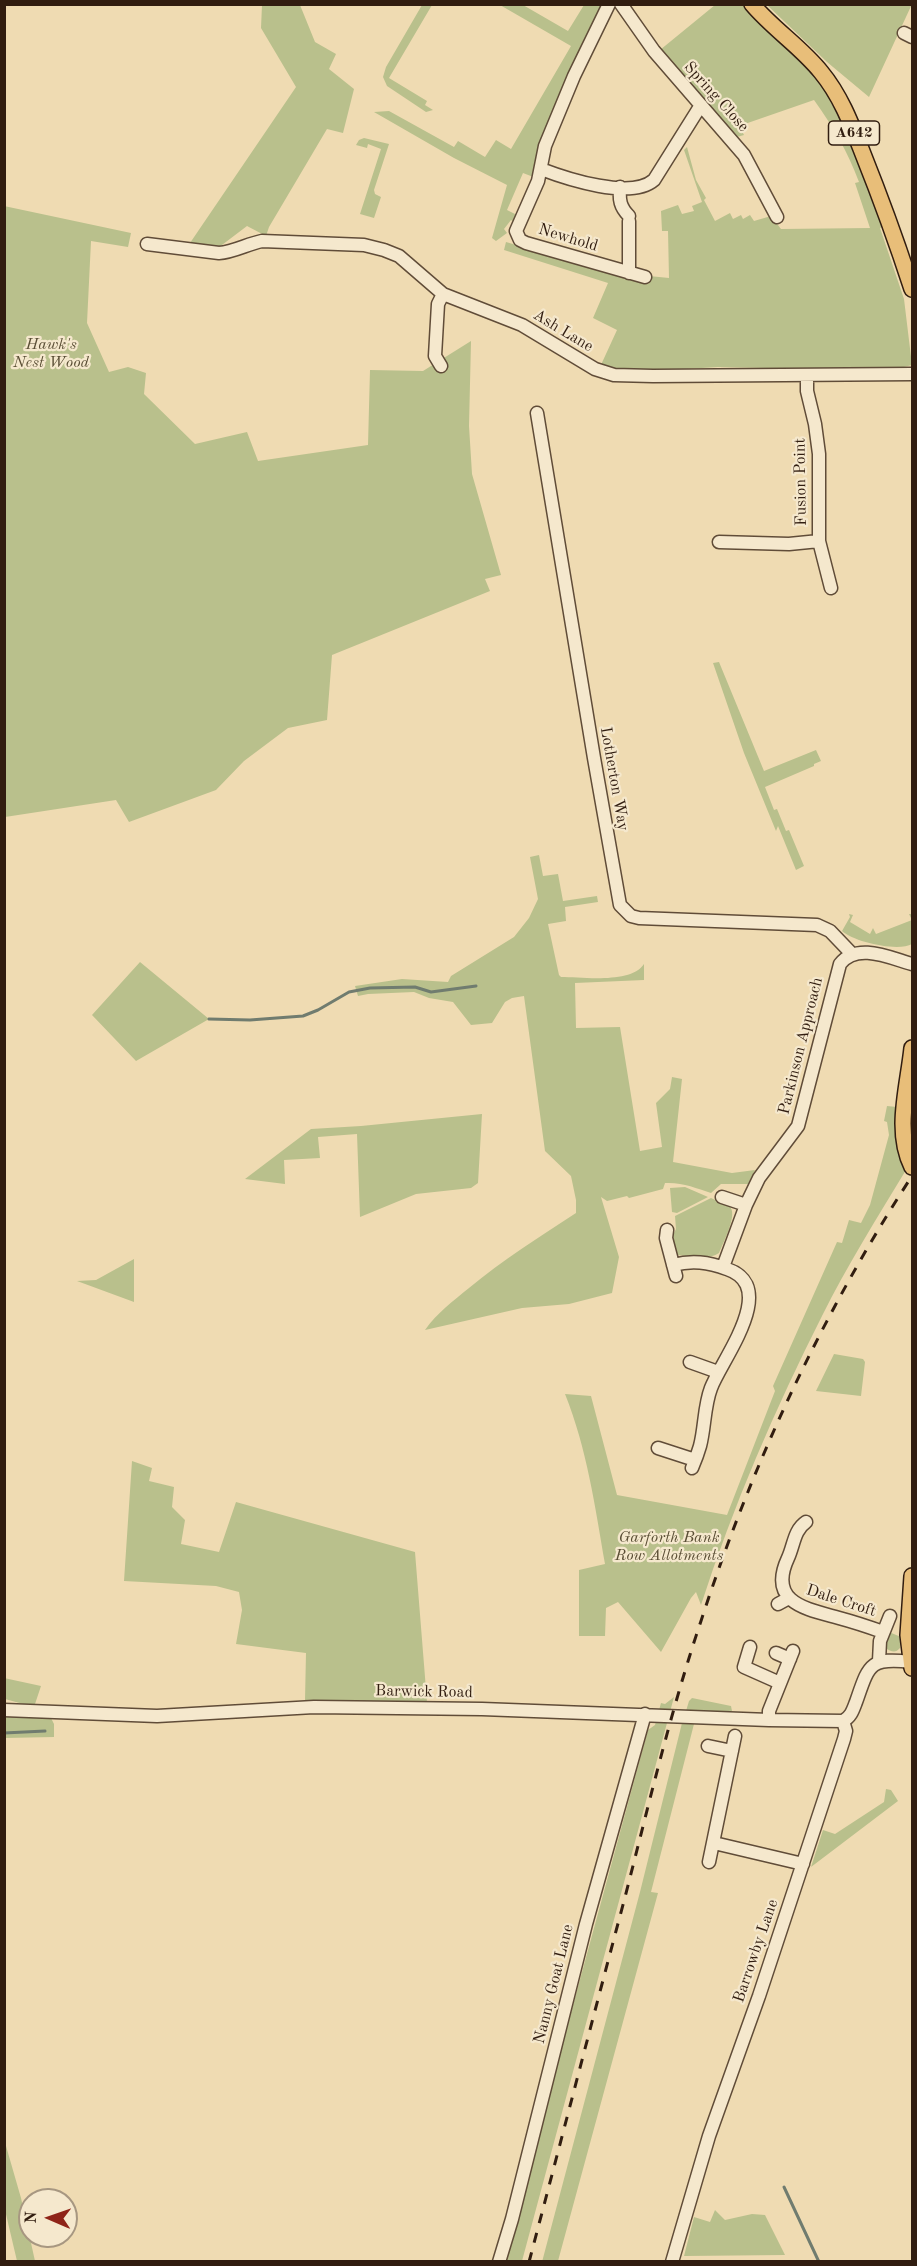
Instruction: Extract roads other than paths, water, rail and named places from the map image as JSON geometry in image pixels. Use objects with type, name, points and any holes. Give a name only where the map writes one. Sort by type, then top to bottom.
[{"type":"main road","name":"A642","points":[[752,4],[821,72],[847,114],[893,230],[912,289]]},
{"type":"main road","points":[[912,1048],[904,1112],[905,1150],[912,1167]]},
{"type":"main road","points":[[912,1576],[908,1635],[912,1664]]},
{"type":"street","name":"Newhold","points":[[609,4],[574,76],[545,146],[541,169],[516,231],[520,240],[645,277]]},
{"type":"street","name":"Spring Close","points":[[621,4],[654,51],[744,155],[777,217]]},
{"type":"street","points":[[541,169],[587,184],[620,187],[645,186],[654,180],[702,105]]},
{"type":"street","points":[[620,187],[619,200],[629,219],[629,273]]},
{"type":"street","name":"Ash Lane","points":[[147,244],[219,253],[262,241],[374,247],[399,256],[443,294],[522,325],[603,373],[653,376],[912,374]]},
{"type":"street","points":[[441,366],[435,356],[438,304],[443,294]]},
{"type":"street","name":"Fusion Point","points":[[807,375],[807,392],[819,454],[819,541],[831,588]]},
{"type":"street","name":"Lotherton Way","points":[[537,413],[620,905],[631,916],[639,918],[817,925],[830,931],[852,954]]},
{"type":"street","points":[[719,542],[789,544],[819,541]]},
{"type":"street","points":[[852,954],[863,952],[912,964]]},
{"type":"street","name":"Parkinson Approach","points":[[723,1267],[746,1205],[763,1171],[792,1137],[798,1126],[838,970],[844,958],[852,954]]},
{"type":"street","points":[[722,1197],[746,1205]]},
{"type":"street","points":[[658,1448],[694,1464],[700,1447],[710,1389],[741,1329],[749,1304],[748,1291],[742,1280],[732,1270],[692,1261],[675,1270],[666,1238],[667,1230]]},
{"type":"street","points":[[690,1362],[718,1372]]},
{"type":"street","name":"Dale Croft","points":[[806,1522],[796,1533],[783,1571],[784,1585],[789,1598],[804,1609],[883,1632]]},
{"type":"street","name":"Dale Croft","points":[[778,1604],[789,1598]]},
{"type":"street","name":"Barrowby Lane","points":[[672,2262],[709,2136],[844,1739],[846,1731],[843,1721],[852,1712],[869,1669],[879,1661],[878,1648],[890,1616]]},
{"type":"street","points":[[750,1647],[744,1667],[780,1683]]},
{"type":"street","points":[[769,1720],[770,1711],[791,1655],[776,1653]]},
{"type":"street","points":[[879,1661],[912,1664]]},
{"type":"street","name":"Barwick Road","points":[[4,1710],[156,1716],[314,1707],[531,1710],[843,1721]]},
{"type":"street","name":"Nanny Goat Lane","points":[[499,2262],[512,2219],[586,1924],[645,1714]]},
{"type":"street","points":[[709,1862],[735,1737]]},
{"type":"street","points":[[708,1746],[732,1751]]},
{"type":"street","points":[[714,1843],[803,1864]]},
{"type":"waterway","points":[[209,1019],[250,1020],[303,1016],[349,992],[370,988],[415,987],[431,992],[476,986]]},
{"type":"waterway","points":[[4,1733],[45,1731]]},
{"type":"waterway","points":[[784,2187],[819,2262]]},
{"type":"railway","points":[[529,2262],[669,1726],[721,1562],[766,1448],[819,1336],[879,1228],[912,1176]]},
{"type":"park label","name":"Hawk's Nest Wood","points":[[51,354]]},
{"type":"park label","name":"Garforth Bank Row Allotments","points":[[669,1547]]}]
